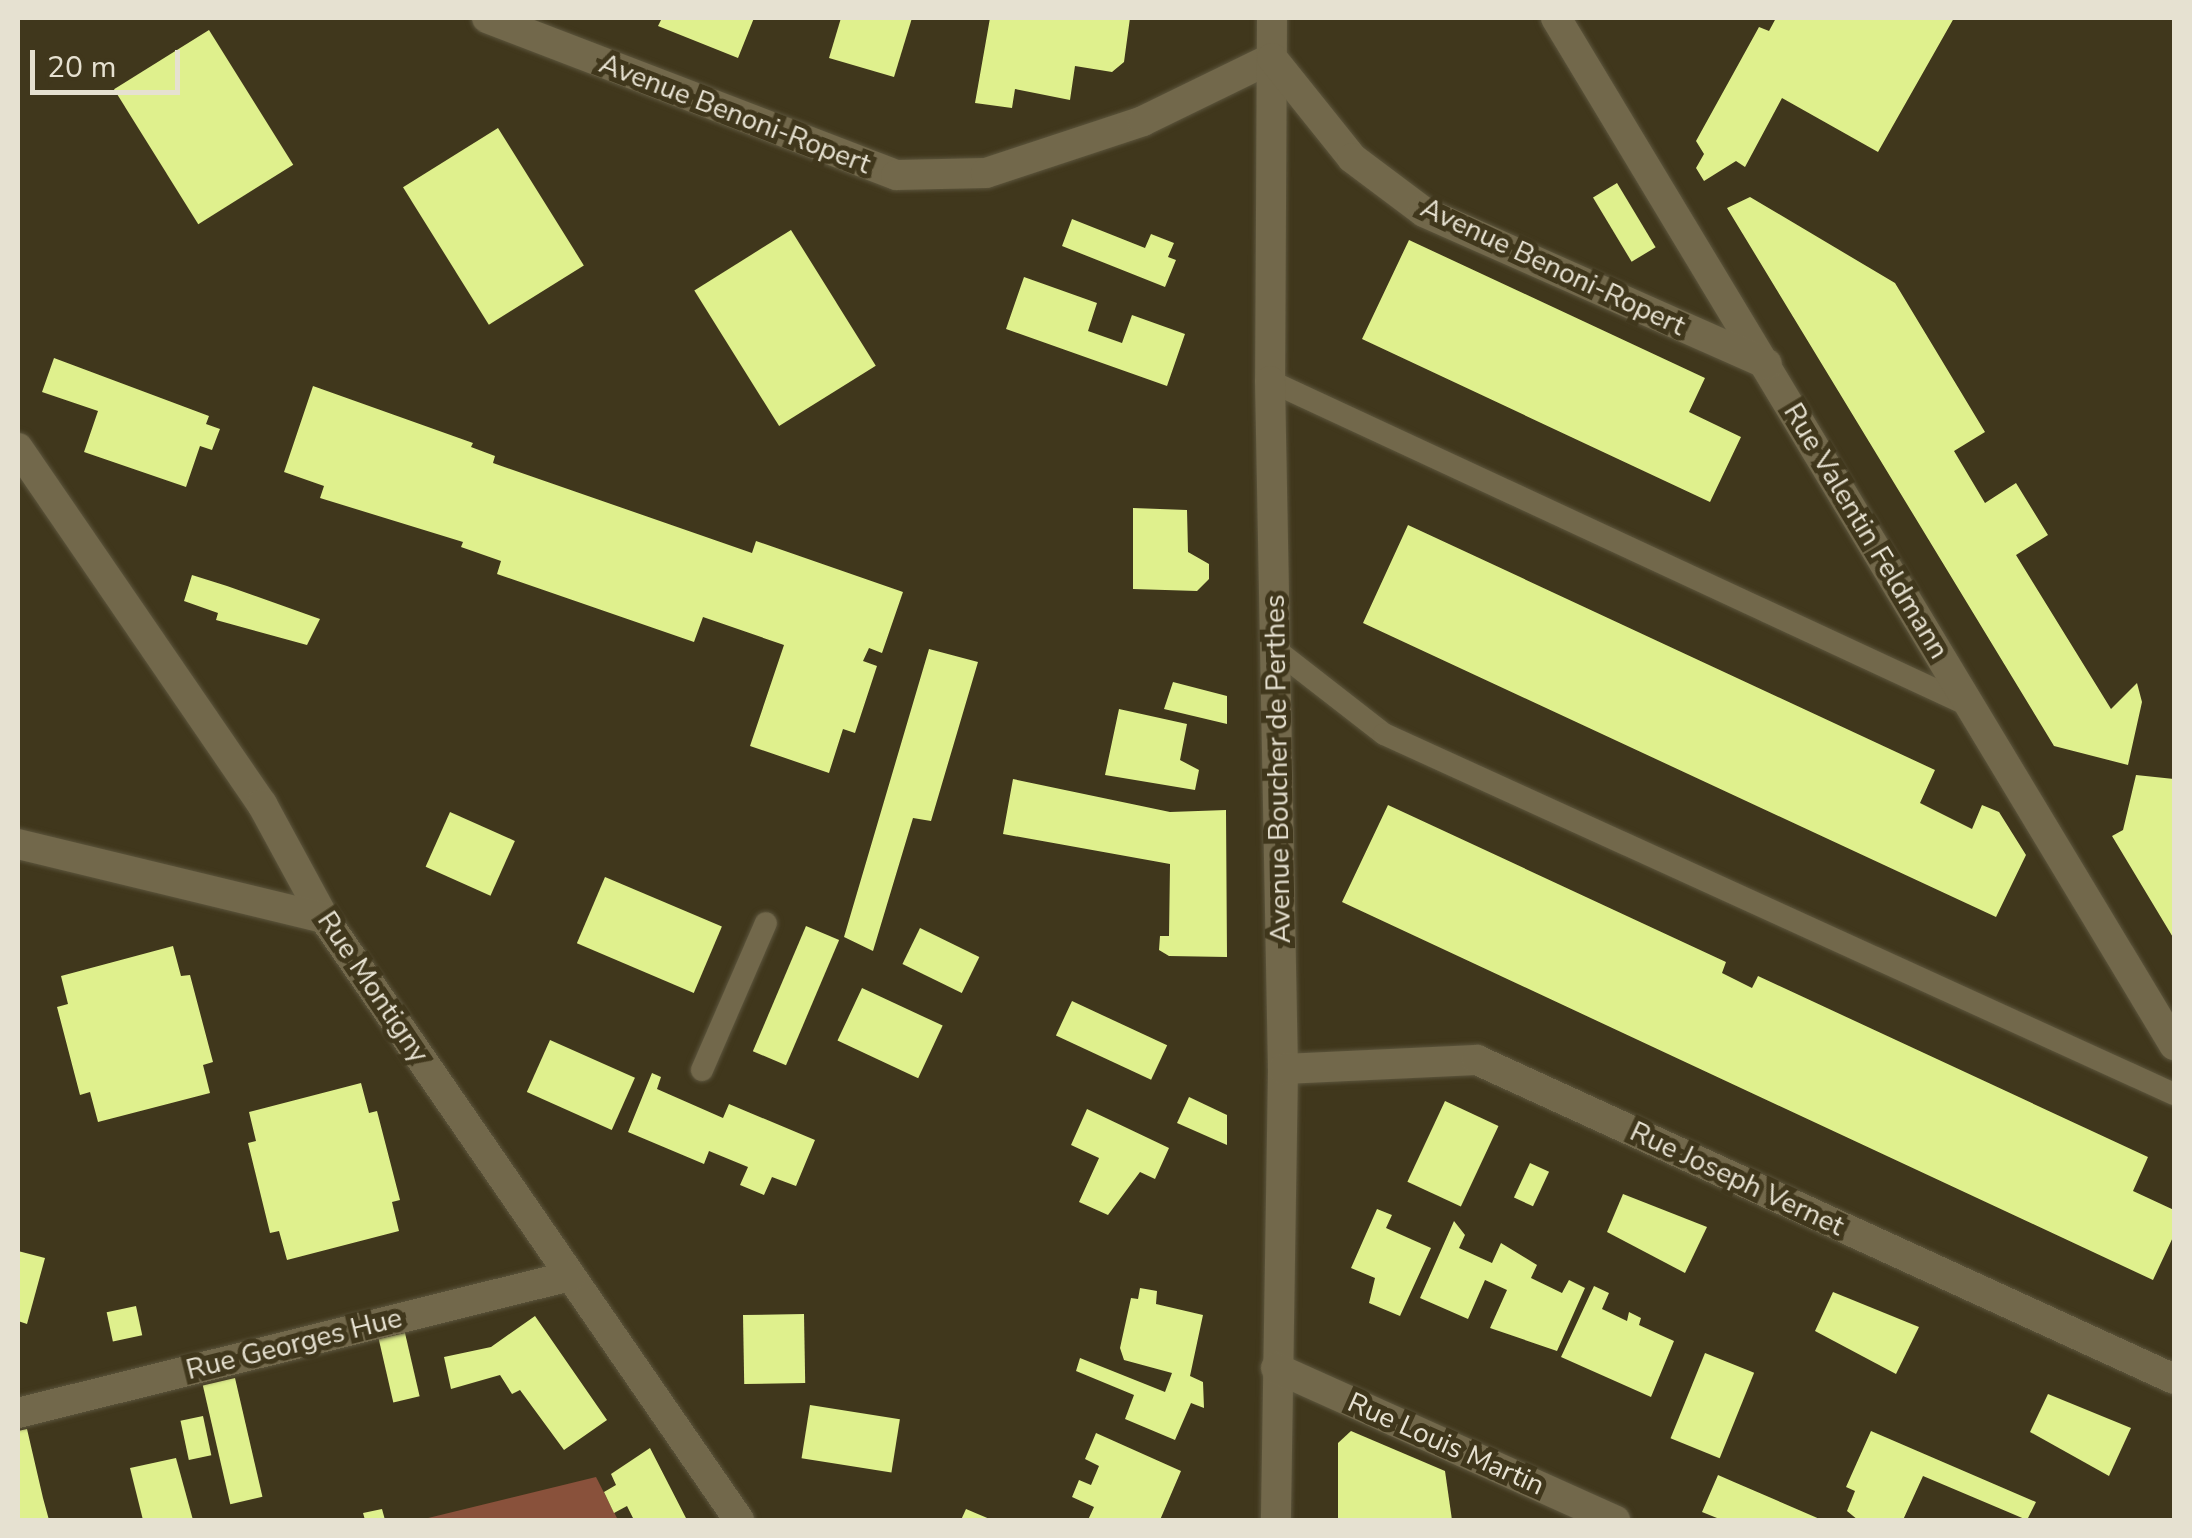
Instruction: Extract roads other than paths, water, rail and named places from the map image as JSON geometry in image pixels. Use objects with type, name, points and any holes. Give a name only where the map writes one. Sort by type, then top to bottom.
[{"type":"street","name":"Avenue Benoni-Ropert","points":[[487,18],[896,175],[986,173],[1144,120],[1272,58],[1352,158],[1424,212],[1767,364]]},
{"type":"street","name":"Avenue Boucher de Perthes","points":[[1272,18],[1270,380],[1283,1068],[1276,1520]]},
{"type":"street","name":"Rue Valentin Feldmann","points":[[1556,18],[2174,1045]]},
{"type":"street","name":"Rue Montigny","points":[[18,448],[262,804],[324,918],[739,1520]]},
{"type":"street","points":[[18,844],[324,918]]},
{"type":"street","name":"Rue Joseph Vernet","points":[[1283,1068],[1477,1060],[2174,1378]]},
{"type":"street","name":"Rue Georges Hue","points":[[18,1413],[570,1276]]},
{"type":"street","name":"Rue Louis Martin","points":[[1276,1368],[1615,1520]]},
{"type":"lane","points":[[1270,380],[1968,706]]},
{"type":"lane","points":[[1276,650],[1384,734],[2174,1094]]},
{"type":"lane","points":[[702,1070],[766,922]]}]
